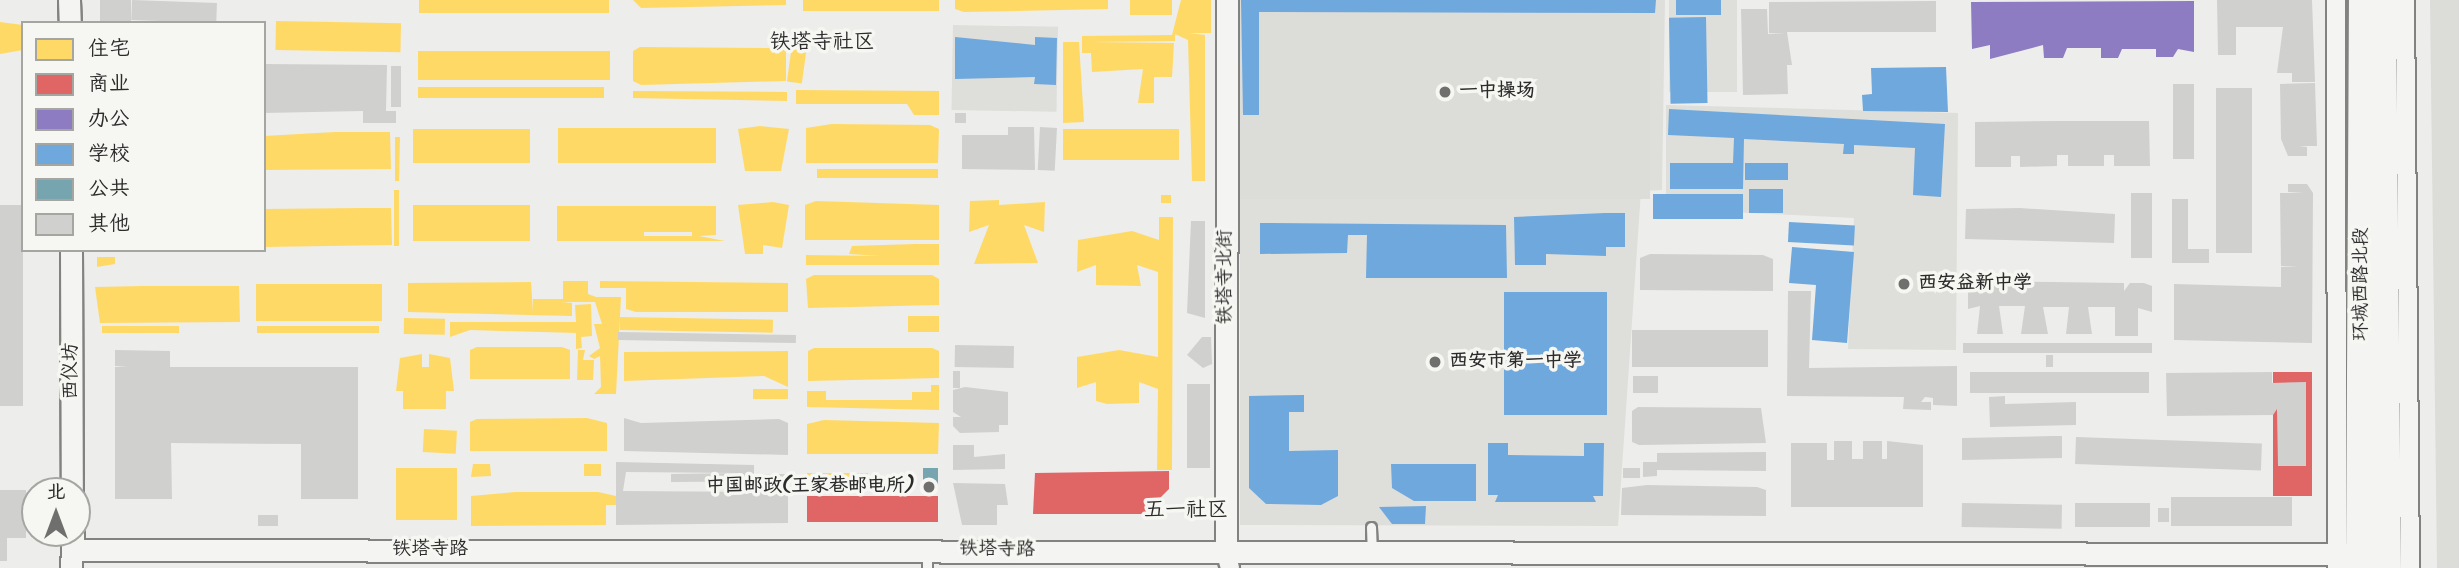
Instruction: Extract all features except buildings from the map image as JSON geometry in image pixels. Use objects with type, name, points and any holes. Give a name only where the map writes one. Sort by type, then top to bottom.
[{"type":"main road","name":"环城西路北段","points":[[2349,561],[2363,0]]},
{"type":"main road","name":"环城西路北段","points":[[2382,0],[2387,568]]},
{"type":"street","points":[[69,0],[70,21]]},
{"type":"street","name":"铁塔寺北街","points":[[1227,0],[1228,561]]},
{"type":"street","points":[[2336,0],[2349,561]]},
{"type":"street","points":[[2405,0],[2410,568]]},
{"type":"street","name":"西仪坊","points":[[71,252],[72,477]]},
{"type":"street","name":"铁塔寺路","points":[[72,550],[527,559],[927,558],[1228,561],[1372,554],[1727,562],[2349,561]]},
{"type":"lane","points":[[1371,527],[1372,554]]},
{"type":"shaded area","name":"西安市第一中学","points":[[1240,0],[1665,0],[1662,190],[1641,191],[1618,526],[1240,525]]},
{"type":"shaded area","name":"一中操场","points":[[1240,0],[1650,0],[1650,199],[1240,199]]},
{"type":"shaded area","points":[[1669,0],[1737,0],[1737,92],[1669,92]]},
{"type":"shaded area","points":[[2430,0],[2459,0],[2459,568],[2437,568]]},
{"type":"shaded area","points":[[953,25],[1058,27],[1057,112],[952,110]]},
{"type":"shaded area","name":"西安益新中学","points":[[1666,105],[1958,113],[1956,350],[1848,349],[1854,218],[1666,209]]},
{"type":"place","name":"一中操场","points":[[1445,92]]},
{"type":"place","name":"西安益新中学","points":[[1904,284]]},
{"type":"place","name":"西安市第一中学","points":[[1435,362]]},
{"type":"place","name":"中国邮政(王家巷邮电所)","points":[[929,487]]},
{"type":"district","name":"铁塔寺社区","points":[[822,43]]},
{"type":"district","name":"五一社区","points":[[1186,511]]}]
